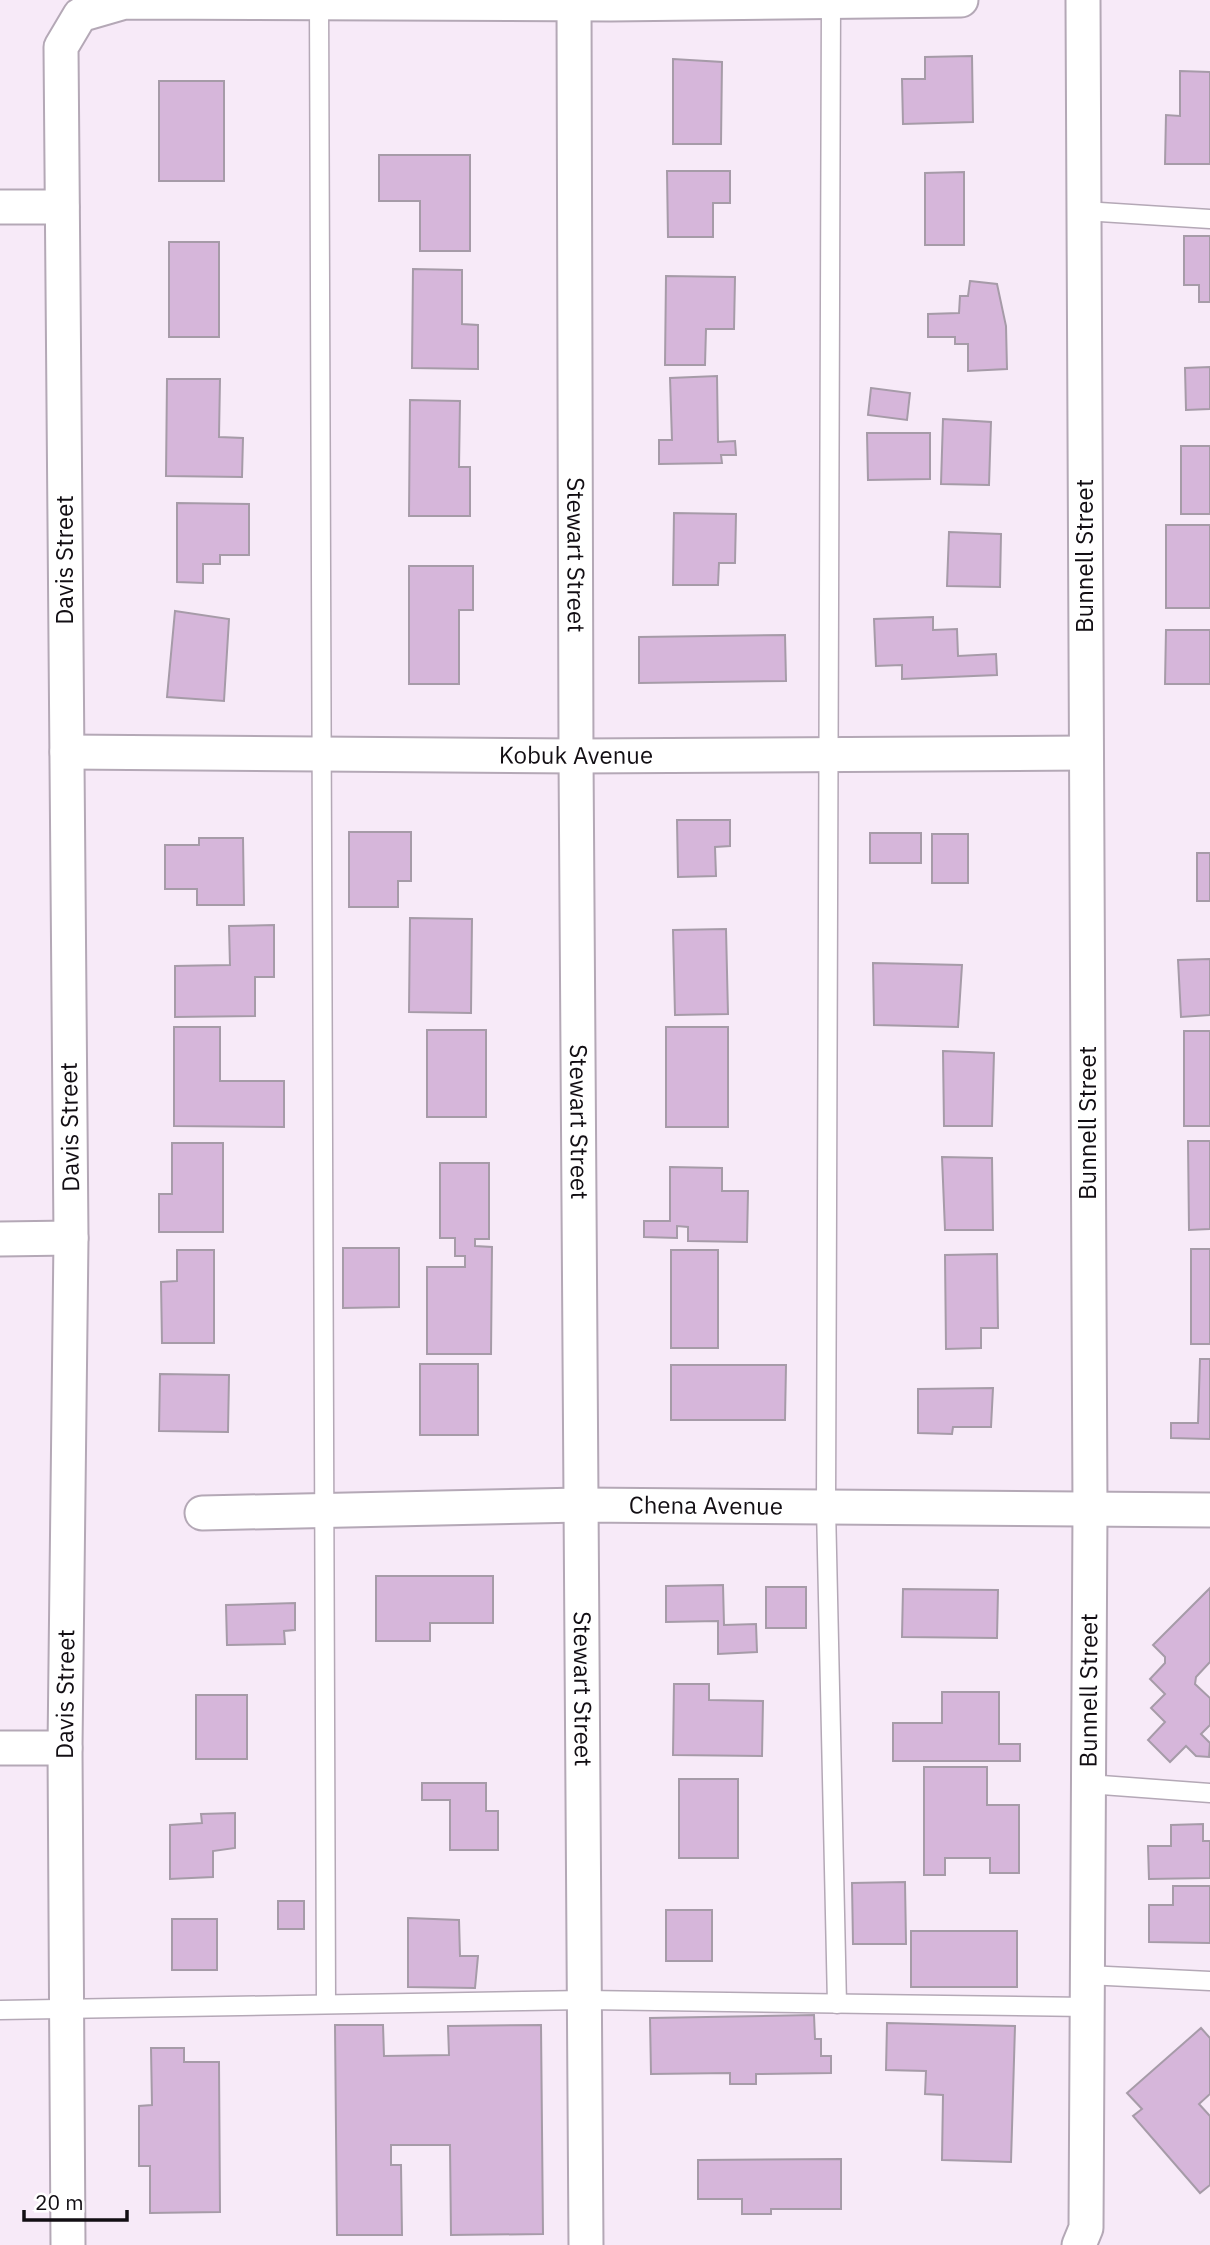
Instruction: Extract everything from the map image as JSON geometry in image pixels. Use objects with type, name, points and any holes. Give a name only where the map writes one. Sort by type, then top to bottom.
[{"type":"street","points":[[319,1],[961,0]]},
{"type":"street","name":"Bunnell Street","points":[[1079,2245],[1086,2228],[1090,1510],[1083,0]]},
{"type":"street","name":"Davis Street","points":[[68,2245],[65,1748],[71,1238],[61,47],[80,15],[125,2],[319,1]]},
{"type":"street","name":"Stewart Street","points":[[575,2],[576,756],[586,2245]]},
{"type":"street","points":[[0,207],[62,207]]},
{"type":"street","name":"Kobuk Avenue","points":[[67,752],[576,756],[1086,753]]},
{"type":"street","points":[[0,1239],[71,1238]]},
{"type":"street","name":"Chena Avenue","points":[[202,1513],[582,1505],[1210,1510]]},
{"type":"street","points":[[0,1748],[65,1748]]},
{"type":"lane","points":[[319,1],[326,2003]]},
{"type":"lane","points":[[831,1],[826,1507],[837,2004]]},
{"type":"lane","points":[[1084,211],[1210,219]]},
{"type":"lane","points":[[1088,1784],[1210,1793]]},
{"type":"lane","points":[[0,2010],[584,2000],[837,2004],[1087,1991],[1210,1981]]},
{"type":"building","points":[[972,56],[973,122],[903,124],[902,79],[925,79],[925,57]]},
{"type":"building","points":[[673,59],[722,62],[721,144],[673,144]]},
{"type":"building","points":[[1180,71],[1210,72],[1210,164],[1165,164],[1166,115],[1180,116]]},
{"type":"building","points":[[159,81],[224,81],[224,181],[159,181]]},
{"type":"building","points":[[379,155],[470,155],[470,251],[420,251],[420,201],[379,201]]},
{"type":"building","points":[[667,171],[730,171],[730,203],[713,203],[713,237],[668,237]]},
{"type":"building","points":[[964,172],[964,245],[925,245],[925,173]]},
{"type":"building","points":[[1184,236],[1210,236],[1210,302],[1199,302],[1199,285],[1184,285]]},
{"type":"building","points":[[169,242],[219,242],[219,337],[169,337]]},
{"type":"building","points":[[413,269],[462,270],[462,324],[478,325],[478,369],[412,368]]},
{"type":"building","points":[[666,276],[735,277],[734,329],[706,329],[705,365],[665,365]]},
{"type":"building","points":[[970,281],[997,284],[1006,326],[1007,369],[968,371],[968,344],[955,344],[955,337],[928,337],[928,314],[959,313],[960,296],[968,296]]},
{"type":"building","points":[[1210,367],[1210,409],[1186,410],[1185,368]]},
{"type":"building","points":[[717,376],[718,442],[735,441],[736,455],[721,455],[722,463],[659,464],[659,440],[672,440],[670,378]]},
{"type":"building","points":[[167,379],[220,379],[219,437],[243,438],[242,477],[166,476]]},
{"type":"building","points":[[871,388],[910,393],[907,420],[868,415]]},
{"type":"building","points":[[410,400],[460,401],[459,467],[470,467],[470,516],[409,516]]},
{"type":"building","points":[[943,419],[991,422],[989,485],[941,484]]},
{"type":"building","points":[[867,433],[930,433],[930,479],[868,480]]},
{"type":"building","points":[[1181,446],[1210,446],[1210,514],[1181,514]]},
{"type":"building","points":[[177,503],[249,504],[249,555],[220,555],[220,564],[203,564],[203,583],[177,582]]},
{"type":"building","points":[[674,513],[736,514],[735,563],[719,563],[718,585],[673,585]]},
{"type":"building","points":[[1166,525],[1210,525],[1210,608],[1166,608]]},
{"type":"building","points":[[949,532],[1001,534],[1000,587],[947,586]]},
{"type":"building","points":[[409,566],[473,566],[473,610],[459,610],[459,684],[409,684]]},
{"type":"building","points":[[175,611],[229,619],[224,701],[167,697]]},
{"type":"building","points":[[933,617],[933,630],[957,629],[958,656],[996,654],[997,675],[902,679],[902,665],[876,666],[874,619]]},
{"type":"building","points":[[1166,630],[1210,630],[1210,684],[1165,684]]},
{"type":"building","points":[[785,635],[786,681],[639,683],[639,637]]},
{"type":"building","points":[[677,820],[730,820],[730,846],[715,847],[716,876],[678,877]]},
{"type":"building","points":[[349,832],[411,832],[411,881],[398,881],[398,907],[349,907]]},
{"type":"building","points":[[870,833],[921,833],[921,863],[870,863]]},
{"type":"building","points":[[932,834],[968,834],[968,883],[932,883]]},
{"type":"building","points":[[199,838],[243,838],[244,905],[197,905],[197,889],[165,889],[165,845],[199,845]]},
{"type":"building","points":[[1197,853],[1210,853],[1210,901],[1197,901]]},
{"type":"building","points":[[410,918],[472,919],[471,1013],[409,1012]]},
{"type":"building","points":[[274,925],[274,977],[255,977],[255,1016],[175,1017],[175,966],[230,965],[229,926]]},
{"type":"building","points":[[726,929],[728,1014],[675,1015],[673,930]]},
{"type":"building","points":[[1210,959],[1210,1015],[1181,1017],[1178,960]]},
{"type":"building","points":[[873,963],[962,965],[958,1027],[874,1025]]},
{"type":"building","points":[[174,1027],[220,1027],[220,1081],[284,1081],[284,1127],[174,1126]]},
{"type":"building","points":[[666,1027],[728,1027],[728,1127],[666,1127]]},
{"type":"building","points":[[427,1030],[486,1030],[486,1117],[427,1117]]},
{"type":"building","points":[[1184,1031],[1210,1031],[1210,1126],[1184,1126]]},
{"type":"building","points":[[943,1051],[994,1053],[992,1126],[944,1126]]},
{"type":"building","points":[[1188,1141],[1210,1141],[1210,1229],[1189,1230]]},
{"type":"building","points":[[172,1143],[223,1143],[223,1232],[159,1232],[159,1194],[172,1194]]},
{"type":"building","points":[[942,1157],[992,1158],[993,1230],[945,1230]]},
{"type":"building","points":[[440,1163],[489,1163],[489,1239],[475,1239],[475,1246],[492,1247],[491,1354],[427,1354],[427,1267],[465,1267],[465,1256],[455,1256],[455,1238],[440,1238]]},
{"type":"building","points":[[670,1167],[722,1168],[722,1191],[748,1191],[747,1242],[688,1241],[688,1227],[677,1226],[677,1238],[644,1237],[644,1221],[670,1221]]},
{"type":"building","points":[[343,1248],[399,1248],[399,1307],[343,1308]]},
{"type":"building","points":[[1191,1249],[1210,1249],[1210,1344],[1191,1344]]},
{"type":"building","points":[[177,1250],[214,1250],[214,1343],[162,1343],[161,1282],[177,1281]]},
{"type":"building","points":[[671,1250],[718,1250],[718,1348],[671,1348]]},
{"type":"building","points":[[997,1254],[998,1328],[981,1328],[981,1348],[946,1349],[945,1255]]},
{"type":"building","points":[[1200,1359],[1210,1359],[1210,1439],[1171,1438],[1171,1423],[1198,1423]]},
{"type":"building","points":[[420,1364],[478,1364],[478,1435],[420,1435]]},
{"type":"building","points":[[671,1365],[786,1365],[785,1420],[671,1420]]},
{"type":"building","points":[[160,1374],[229,1375],[228,1432],[159,1431]]},
{"type":"building","points":[[993,1388],[991,1427],[953,1427],[952,1434],[918,1433],[918,1389]]},
{"type":"building","points":[[376,1576],[493,1576],[493,1623],[430,1623],[430,1641],[376,1641]]},
{"type":"building","points":[[723,1585],[724,1625],[756,1624],[757,1652],[718,1654],[718,1621],[666,1622],[666,1586]]},
{"type":"building","points":[[766,1587],[806,1587],[806,1628],[766,1628]]},
{"type":"building","points":[[1210,1588],[1210,1662],[1196,1677],[1195,1684],[1210,1698],[1210,1725],[1201,1734],[1210,1743],[1209,1757],[1196,1756],[1186,1746],[1170,1762],[1148,1740],[1165,1722],[1151,1708],[1165,1694],[1150,1679],[1165,1663],[1165,1657],[1153,1645]]},
{"type":"building","points":[[903,1589],[998,1590],[997,1638],[902,1637]]},
{"type":"building","points":[[295,1603],[295,1630],[284,1631],[285,1644],[227,1645],[226,1605]]},
{"type":"building","points":[[674,1684],[709,1684],[709,1700],[763,1701],[762,1756],[673,1755]]},
{"type":"building","points":[[942,1692],[999,1692],[999,1744],[1020,1744],[1020,1761],[893,1761],[893,1723],[942,1723]]},
{"type":"building","points":[[196,1695],[247,1695],[247,1759],[196,1759]]},
{"type":"building","points":[[924,1767],[987,1767],[987,1805],[1019,1805],[1019,1873],[990,1873],[990,1858],[945,1858],[945,1875],[924,1875]]},
{"type":"building","points":[[679,1779],[738,1779],[738,1858],[679,1858]]},
{"type":"building","points":[[422,1783],[486,1783],[486,1811],[498,1811],[498,1850],[450,1850],[450,1800],[422,1800]]},
{"type":"building","points":[[235,1813],[235,1848],[213,1851],[213,1877],[170,1879],[170,1825],[202,1823],[201,1814]]},
{"type":"building","points":[[1203,1824],[1203,1841],[1210,1841],[1210,1878],[1149,1879],[1148,1846],[1171,1846],[1171,1825]]},
{"type":"building","points":[[905,1882],[906,1944],[853,1944],[852,1883]]},
{"type":"building","points":[[1173,1886],[1210,1886],[1210,1943],[1149,1942],[1149,1905],[1173,1905]]},
{"type":"building","points":[[278,1901],[304,1901],[304,1929],[278,1929]]},
{"type":"building","points":[[666,1910],[712,1910],[712,1961],[666,1961]]},
{"type":"building","points":[[408,1918],[459,1920],[460,1956],[478,1956],[475,1988],[408,1987]]},
{"type":"building","points":[[172,1919],[217,1919],[217,1970],[172,1970]]},
{"type":"building","points":[[911,1931],[1017,1931],[1017,1987],[911,1987]]},
{"type":"building","points":[[814,2015],[815,2039],[821,2039],[821,2056],[831,2056],[831,2073],[756,2074],[756,2084],[730,2084],[730,2073],[651,2074],[650,2018]]},
{"type":"building","points":[[887,2023],[1015,2026],[1011,2162],[942,2160],[943,2095],[925,2094],[926,2071],[886,2070]]},
{"type":"building","points":[[335,2025],[383,2025],[384,2056],[449,2055],[448,2026],[541,2025],[543,2234],[451,2235],[450,2145],[391,2145],[391,2165],[401,2165],[402,2235],[337,2235]]},
{"type":"building","points":[[1201,2028],[1210,2038],[1210,2094],[1199,2104],[1210,2116],[1210,2185],[1200,2193],[1133,2116],[1142,2109],[1127,2093]]},
{"type":"building","points":[[151,2048],[184,2048],[184,2062],[219,2062],[220,2212],[150,2213],[150,2166],[139,2166],[139,2106],[152,2105]]},
{"type":"building","points":[[841,2159],[841,2209],[771,2209],[771,2214],[742,2214],[742,2199],[698,2199],[698,2160]]}]
